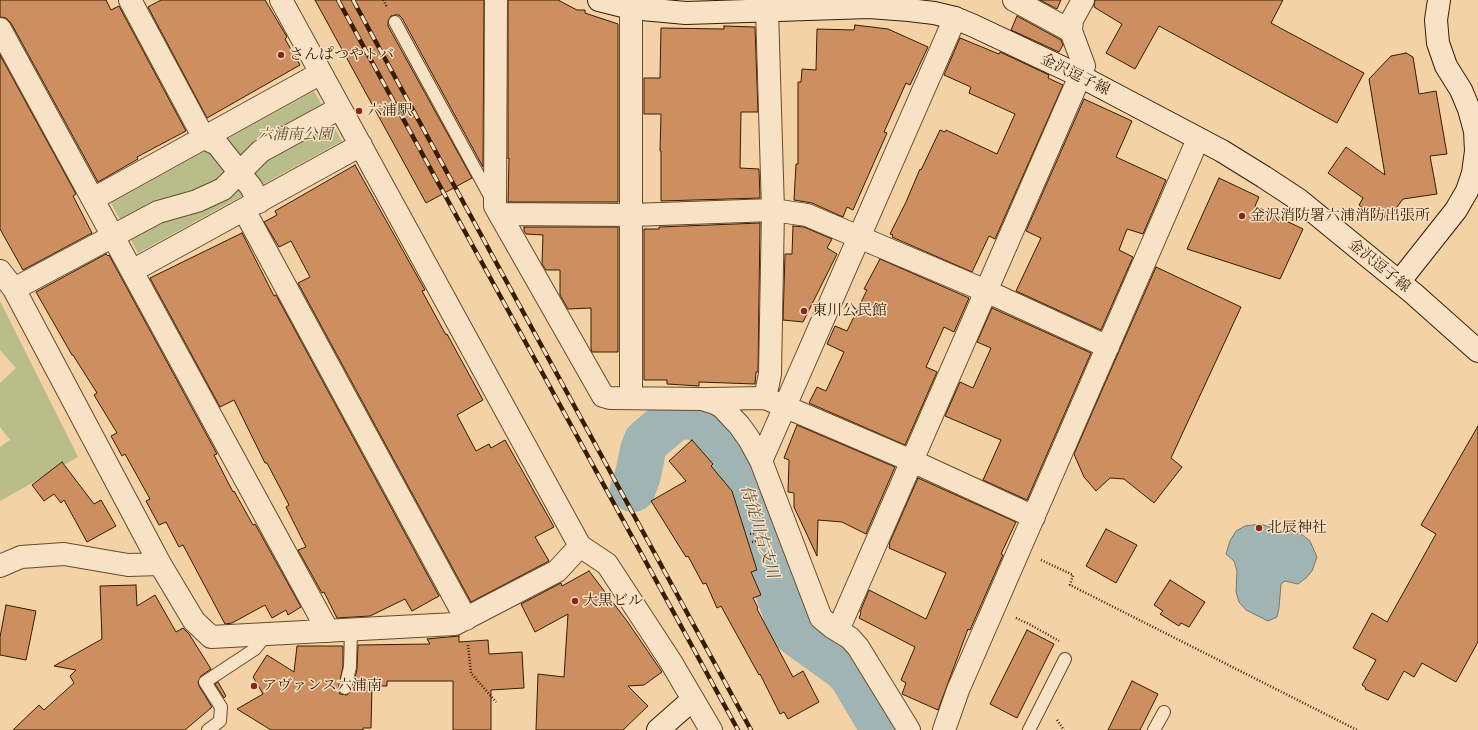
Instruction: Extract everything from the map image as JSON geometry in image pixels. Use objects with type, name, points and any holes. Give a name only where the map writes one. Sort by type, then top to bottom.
[{"type":"street","points":[[130,0],[204,138],[217,144],[251,187],[251,206],[466,619]]},
{"type":"street","points":[[281,0],[580,546],[607,564],[671,662],[711,730]]},
{"type":"street","points":[[496,0],[497,210],[603,396],[610,398],[702,399],[775,403],[912,461],[1034,517]]},
{"type":"street","name":"金沢逗子線","points":[[600,0],[631,8],[686,13],[869,7],[934,13],[954,18],[1080,76],[1198,138],[1258,173],[1299,200],[1399,282],[1478,351]]},
{"type":"street","points":[[1014,0],[1071,31]]},
{"type":"street","points":[[838,630],[1084,66],[1071,31],[1072,20],[1083,0]]},
{"type":"street","points":[[1399,282],[1456,210],[1467,191],[1473,173],[1476,151],[1475,131],[1469,109],[1461,90],[1446,66],[1438,43],[1436,20],[1439,0]]},
{"type":"street","points":[[631,8],[632,398]]},
{"type":"street","points":[[767,10],[773,210],[770,374],[775,403]]},
{"type":"street","points":[[761,461],[775,403],[859,236],[954,18]]},
{"type":"street","points":[[0,29],[328,631]]},
{"type":"street","points":[[92,199],[322,73]]},
{"type":"street","points":[[14,289],[158,212],[197,201],[223,190],[261,151],[340,108]]},
{"type":"street","points":[[944,730],[958,690],[1198,138]]},
{"type":"street","points":[[132,271],[361,145]]},
{"type":"street","points":[[497,210],[632,215],[773,210],[807,216],[859,236],[986,290],[1108,348]]},
{"type":"street","points":[[0,270],[14,289],[160,564],[194,621],[211,638],[455,624],[557,571],[580,546]]},
{"type":"street","points":[[702,399],[722,407],[749,439],[761,461],[821,618],[850,638],[858,647],[909,730]]},
{"type":"street","points":[[0,566],[21,557],[64,554],[128,565],[160,564]]},
{"type":"street","points":[[658,730],[692,700]]},
{"type":"lane","points":[[395,22],[497,210]]},
{"type":"lane","points":[[345,688],[350,667],[351,630]]},
{"type":"lane","points":[[208,730],[220,721],[221,707],[205,682],[255,649],[267,634]]},
{"type":"lane","points":[[1029,730],[1065,658]]},
{"type":"lane","points":[[1154,730],[1164,712]]},
{"type":"path","points":[[1019,549],[1073,575],[1070,585],[1357,730]]},
{"type":"path","points":[[1014,618],[1056,638],[1069,649],[1065,658]]},
{"type":"path","points":[[466,619],[472,673],[496,702]]},
{"type":"green space","name":"六浦南公園","points":[[314,91],[342,141],[138,253],[111,203]]},
{"type":"green space","points":[[0,301],[78,457],[0,501],[0,447],[10,440],[0,427],[0,383],[16,368],[0,350]]},
{"type":"shaded area","points":[[1260,524],[1281,532],[1300,533],[1310,541],[1317,557],[1312,571],[1298,584],[1285,581],[1281,584],[1277,617],[1268,621],[1246,610],[1239,602],[1236,592],[1237,571],[1234,561],[1226,554],[1230,541],[1236,531],[1245,526]]},
{"type":"building","points":[[0,0],[106,0],[111,10],[119,6],[186,131],[137,157],[138,159],[98,182],[11,23],[6,18],[0,17]]},
{"type":"building","points":[[161,0],[265,0],[287,37],[285,39],[300,65],[207,118],[148,7]]},
{"type":"building","points":[[315,0],[484,0],[483,167],[402,18],[399,15],[395,15],[391,16],[388,21],[388,26],[472,178],[426,203]]},
{"type":"building","points":[[508,0],[558,0],[577,10],[585,10],[585,13],[618,24],[618,202],[508,202]]},
{"type":"building","points":[[1040,0],[1061,0],[1057,9]]},
{"type":"building","points":[[1095,0],[1283,0],[1271,23],[1364,73],[1337,123],[1159,26],[1135,69],[1106,53],[1122,24],[1094,7]]},
{"type":"building","points":[[1017,16],[1061,40],[1063,45],[1059,52],[1011,30]]},
{"type":"building","points":[[855,25],[888,29],[928,47],[910,85],[906,83],[884,132],[887,133],[853,210],[847,207],[843,217],[812,203],[794,200],[796,164],[798,164],[798,82],[801,82],[802,69],[816,70],[817,29],[854,30]]},
{"type":"building","points":[[724,26],[755,27],[758,112],[741,112],[740,168],[759,169],[760,198],[661,201],[661,114],[644,114],[644,78],[660,78],[661,28],[724,29]]},
{"type":"building","points":[[960,38],[999,54],[1000,52],[1049,75],[1048,78],[1063,85],[995,239],[989,236],[972,272],[892,237],[893,235],[890,234],[940,130],[945,132],[946,130],[997,154],[1015,114],[969,93],[971,87],[944,75]]},
{"type":"building","points":[[1406,53],[1413,57],[1419,94],[1436,91],[1447,154],[1430,156],[1437,194],[1403,199],[1391,215],[1387,213],[1381,222],[1359,205],[1363,198],[1328,173],[1346,147],[1385,175],[1369,79],[1391,56]]},
{"type":"building","points":[[0,55],[76,194],[73,196],[92,233],[23,270],[0,229]]},
{"type":"building","points":[[1084,99],[1132,121],[1116,157],[1166,180],[1143,234],[1127,229],[1119,250],[1133,257],[1101,330],[1016,291],[1041,238],[1026,231]]},
{"type":"building","points":[[355,165],[425,290],[422,291],[483,400],[457,415],[476,451],[489,444],[491,448],[505,440],[554,527],[535,537],[549,561],[471,602],[298,283],[310,277],[291,241],[279,247],[264,222],[277,215],[275,211]]},
{"type":"building","points":[[1219,178],[1259,197],[1255,206],[1303,229],[1280,279],[1187,249]]},
{"type":"building","points":[[760,223],[758,372],[756,372],[755,384],[699,382],[699,386],[667,384],[667,380],[644,380],[644,229],[659,229],[659,227]]},
{"type":"building","points":[[793,226],[804,227],[832,239],[827,248],[837,254],[803,322],[783,320],[785,254],[792,254]]},
{"type":"building","points":[[524,227],[618,227],[618,352],[592,352],[591,308],[568,309],[560,295],[560,270],[546,270],[542,264],[543,235],[526,234]]},
{"type":"building","points":[[242,233],[274,296],[276,295],[439,596],[412,611],[405,599],[370,616],[337,618],[324,592],[322,593],[298,550],[306,547],[286,507],[289,505],[267,463],[265,463],[234,400],[220,407],[150,278]]},
{"type":"building","points":[[106,254],[108,256],[109,255],[217,454],[214,455],[233,492],[234,491],[253,525],[255,524],[301,607],[288,615],[286,610],[272,618],[265,605],[232,623],[225,624],[183,545],[179,547],[166,522],[159,525],[146,501],[150,499],[125,454],[122,456],[111,436],[117,433],[94,395],[97,393],[72,355],[36,292]]},
{"type":"building","points":[[880,259],[969,298],[954,332],[944,327],[926,367],[937,372],[905,445],[809,403],[817,387],[826,391],[844,352],[827,344],[835,326],[847,331],[867,290],[864,289]]},
{"type":"building","points":[[1156,267],[1241,307],[1171,458],[1182,467],[1154,503],[1124,479],[1110,478],[1096,491],[1084,477],[1074,454]]},
{"type":"building","points":[[992,308],[1091,353],[1027,500],[983,480],[1001,440],[945,416],[960,382],[973,388],[991,348],[977,342]]},
{"type":"building","points":[[797,425],[895,467],[866,534],[842,522],[818,520],[817,556],[794,507],[794,493],[788,492],[789,460],[784,458]]},
{"type":"building","points":[[1478,426],[1478,642],[1456,682],[1422,663],[1414,677],[1404,671],[1388,700],[1365,689],[1366,688],[1362,685],[1376,660],[1353,648],[1372,613],[1387,622],[1436,534],[1421,525]]},
{"type":"building","points":[[692,440],[713,464],[711,466],[732,491],[757,570],[751,572],[761,595],[753,598],[758,608],[757,609],[793,677],[803,671],[819,702],[788,719],[784,712],[780,714],[760,674],[759,675],[721,606],[717,608],[706,583],[703,584],[688,556],[686,557],[651,501],[686,481],[669,461]]},
{"type":"building","points":[[62,462],[94,504],[101,500],[116,526],[87,542],[64,500],[61,503],[54,494],[44,501],[32,485]]},
{"type":"building","points":[[918,478],[1016,522],[1001,554],[1003,555],[970,630],[968,629],[938,710],[902,694],[906,683],[901,680],[915,647],[859,618],[869,590],[926,619],[946,573],[889,548],[889,544]]},
{"type":"building","points":[[1106,529],[1137,545],[1116,583],[1086,566]]},
{"type":"building","points":[[589,571],[627,621],[662,672],[644,685],[628,686],[648,706],[623,730],[536,730],[538,674],[564,677],[568,614],[535,632],[521,604],[561,583],[562,586]]},
{"type":"building","points":[[1170,580],[1205,602],[1189,627],[1181,623],[1179,626],[1160,614],[1163,611],[1154,605]]},
{"type":"building","points":[[136,585],[137,606],[155,595],[176,632],[183,628],[189,634],[211,669],[201,676],[198,682],[212,707],[185,730],[13,730],[39,705],[44,710],[74,683],[70,676],[76,670],[54,666],[102,639],[100,586]]},
{"type":"building","points":[[6,605],[36,611],[26,660],[0,655],[0,637]]},
{"type":"building","points":[[1027,630],[1054,644],[1017,718],[990,704]]},
{"type":"building","points":[[459,636],[459,642],[488,640],[489,654],[522,652],[524,688],[491,690],[491,730],[453,730],[453,681],[387,681],[387,686],[372,686],[371,728],[363,728],[363,730],[271,730],[237,709],[263,694],[253,677],[267,655],[294,672],[297,646],[343,646],[343,666],[338,690],[340,694],[347,695],[352,690],[357,669],[358,645],[430,644],[427,639]]},
{"type":"building","points":[[1132,681],[1158,694],[1140,730],[1108,730]]},
{"type":"building","points":[[218,682],[226,696],[224,698],[215,684]]},
{"type":"waterway","name":"侍従川右支川","points":[[633,489],[646,442],[674,418],[681,416],[693,417],[699,418],[705,423],[727,451],[742,478],[759,521],[775,583],[789,623],[793,630],[845,668],[852,676],[884,730]]},
{"type":"railway","points":[[338,0],[738,730]]},
{"type":"railway","points":[[353,0],[751,730]]},
{"type":"place","name":"さんぱつやトバ","points":[[281,55]]},
{"type":"place","name":"六浦駅","points":[[359,111]]},
{"type":"place","name":"金沢消防署六浦消防出張所","points":[[1242,216]]},
{"type":"place","name":"東川公民館","points":[[804,311]]},
{"type":"place","name":"北辰神社","points":[[1259,528]]},
{"type":"place","name":"大黒ビル","points":[[575,601]]},
{"type":"place","name":"アヴァンス六浦南","points":[[254,686]]}]
